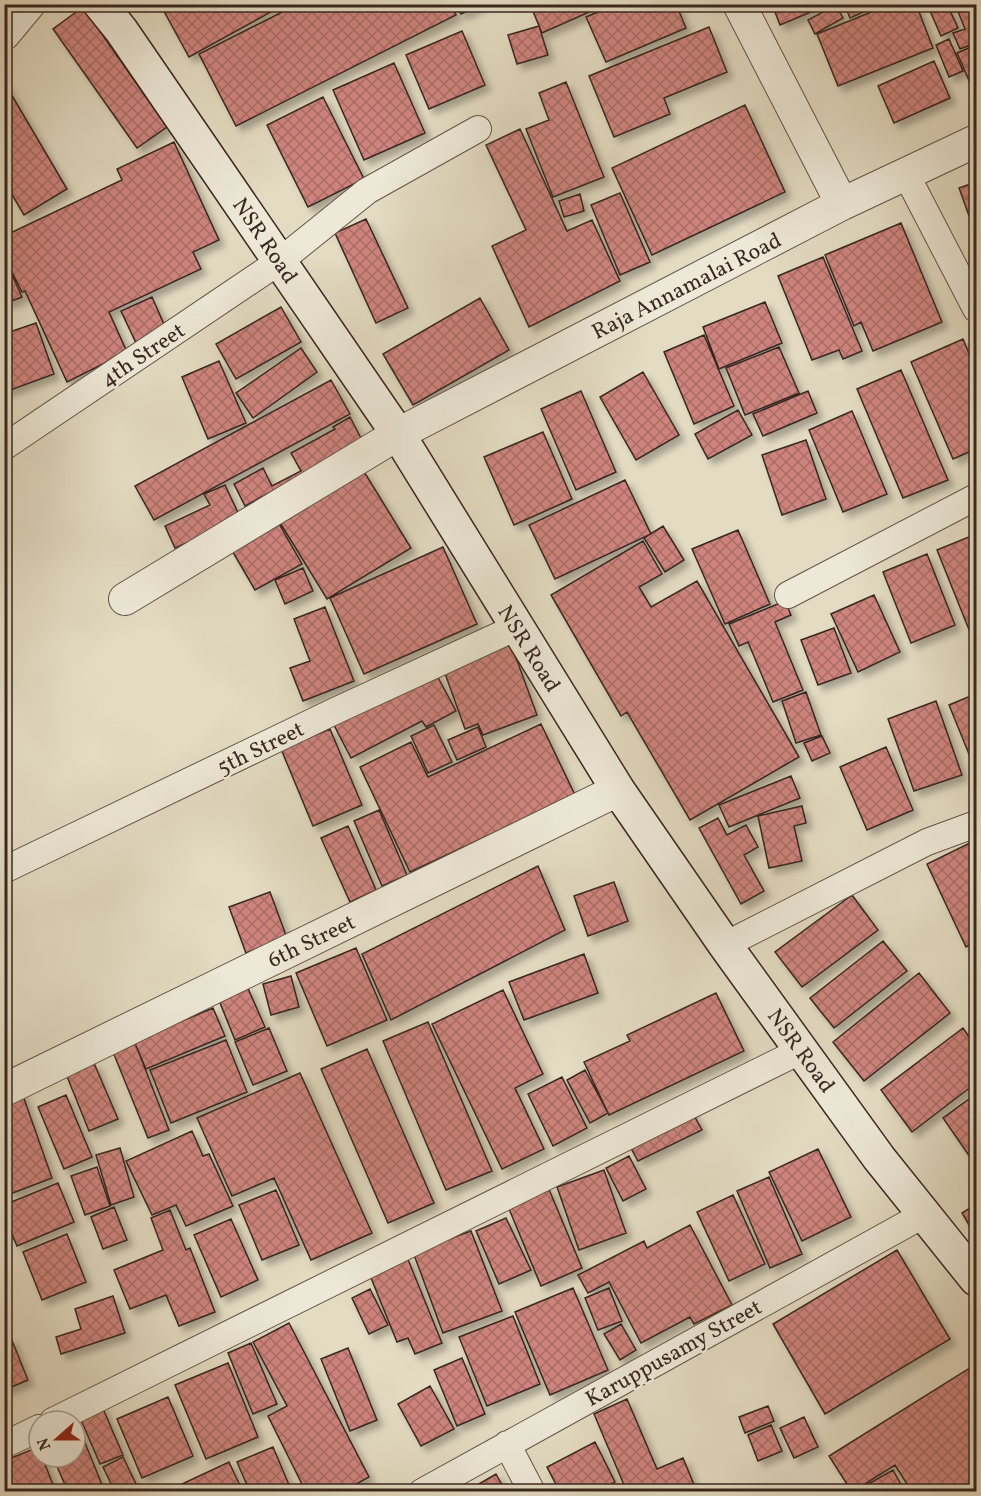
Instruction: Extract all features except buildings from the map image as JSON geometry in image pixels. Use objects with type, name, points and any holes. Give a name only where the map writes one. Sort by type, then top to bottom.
[{"type":"main road","name":"NSR Road","points":[[100,4],[121,30],[398,434],[618,790],[725,945],[879,1158],[976,1279]]},
{"type":"street","points":[[4,34],[29,4]]},
{"type":"street","points":[[739,4],[842,204]]},
{"type":"street","name":"4th Street","points":[[4,447],[280,261],[367,191],[478,129]]},
{"type":"street","name":"Raja Annamalai Road","points":[[125,599],[398,434],[842,204],[976,141]]},
{"type":"street","points":[[906,174],[976,309]]},
{"type":"street","points":[[788,595],[976,497]]},
{"type":"street","name":"5th Street","points":[[4,870],[335,711],[518,627]]},
{"type":"street","name":"6th Street","points":[[4,1090],[618,790]]},
{"type":"street","points":[[725,945],[927,842],[976,824]]},
{"type":"street","points":[[77,1409],[802,1050]]},
{"type":"street","name":"Karuppusamy Street","points":[[422,1491],[925,1214]]},
{"type":"street","points":[[4,1445],[27,1434]]},
{"type":"street","points":[[507,1444],[532,1491]]}]
